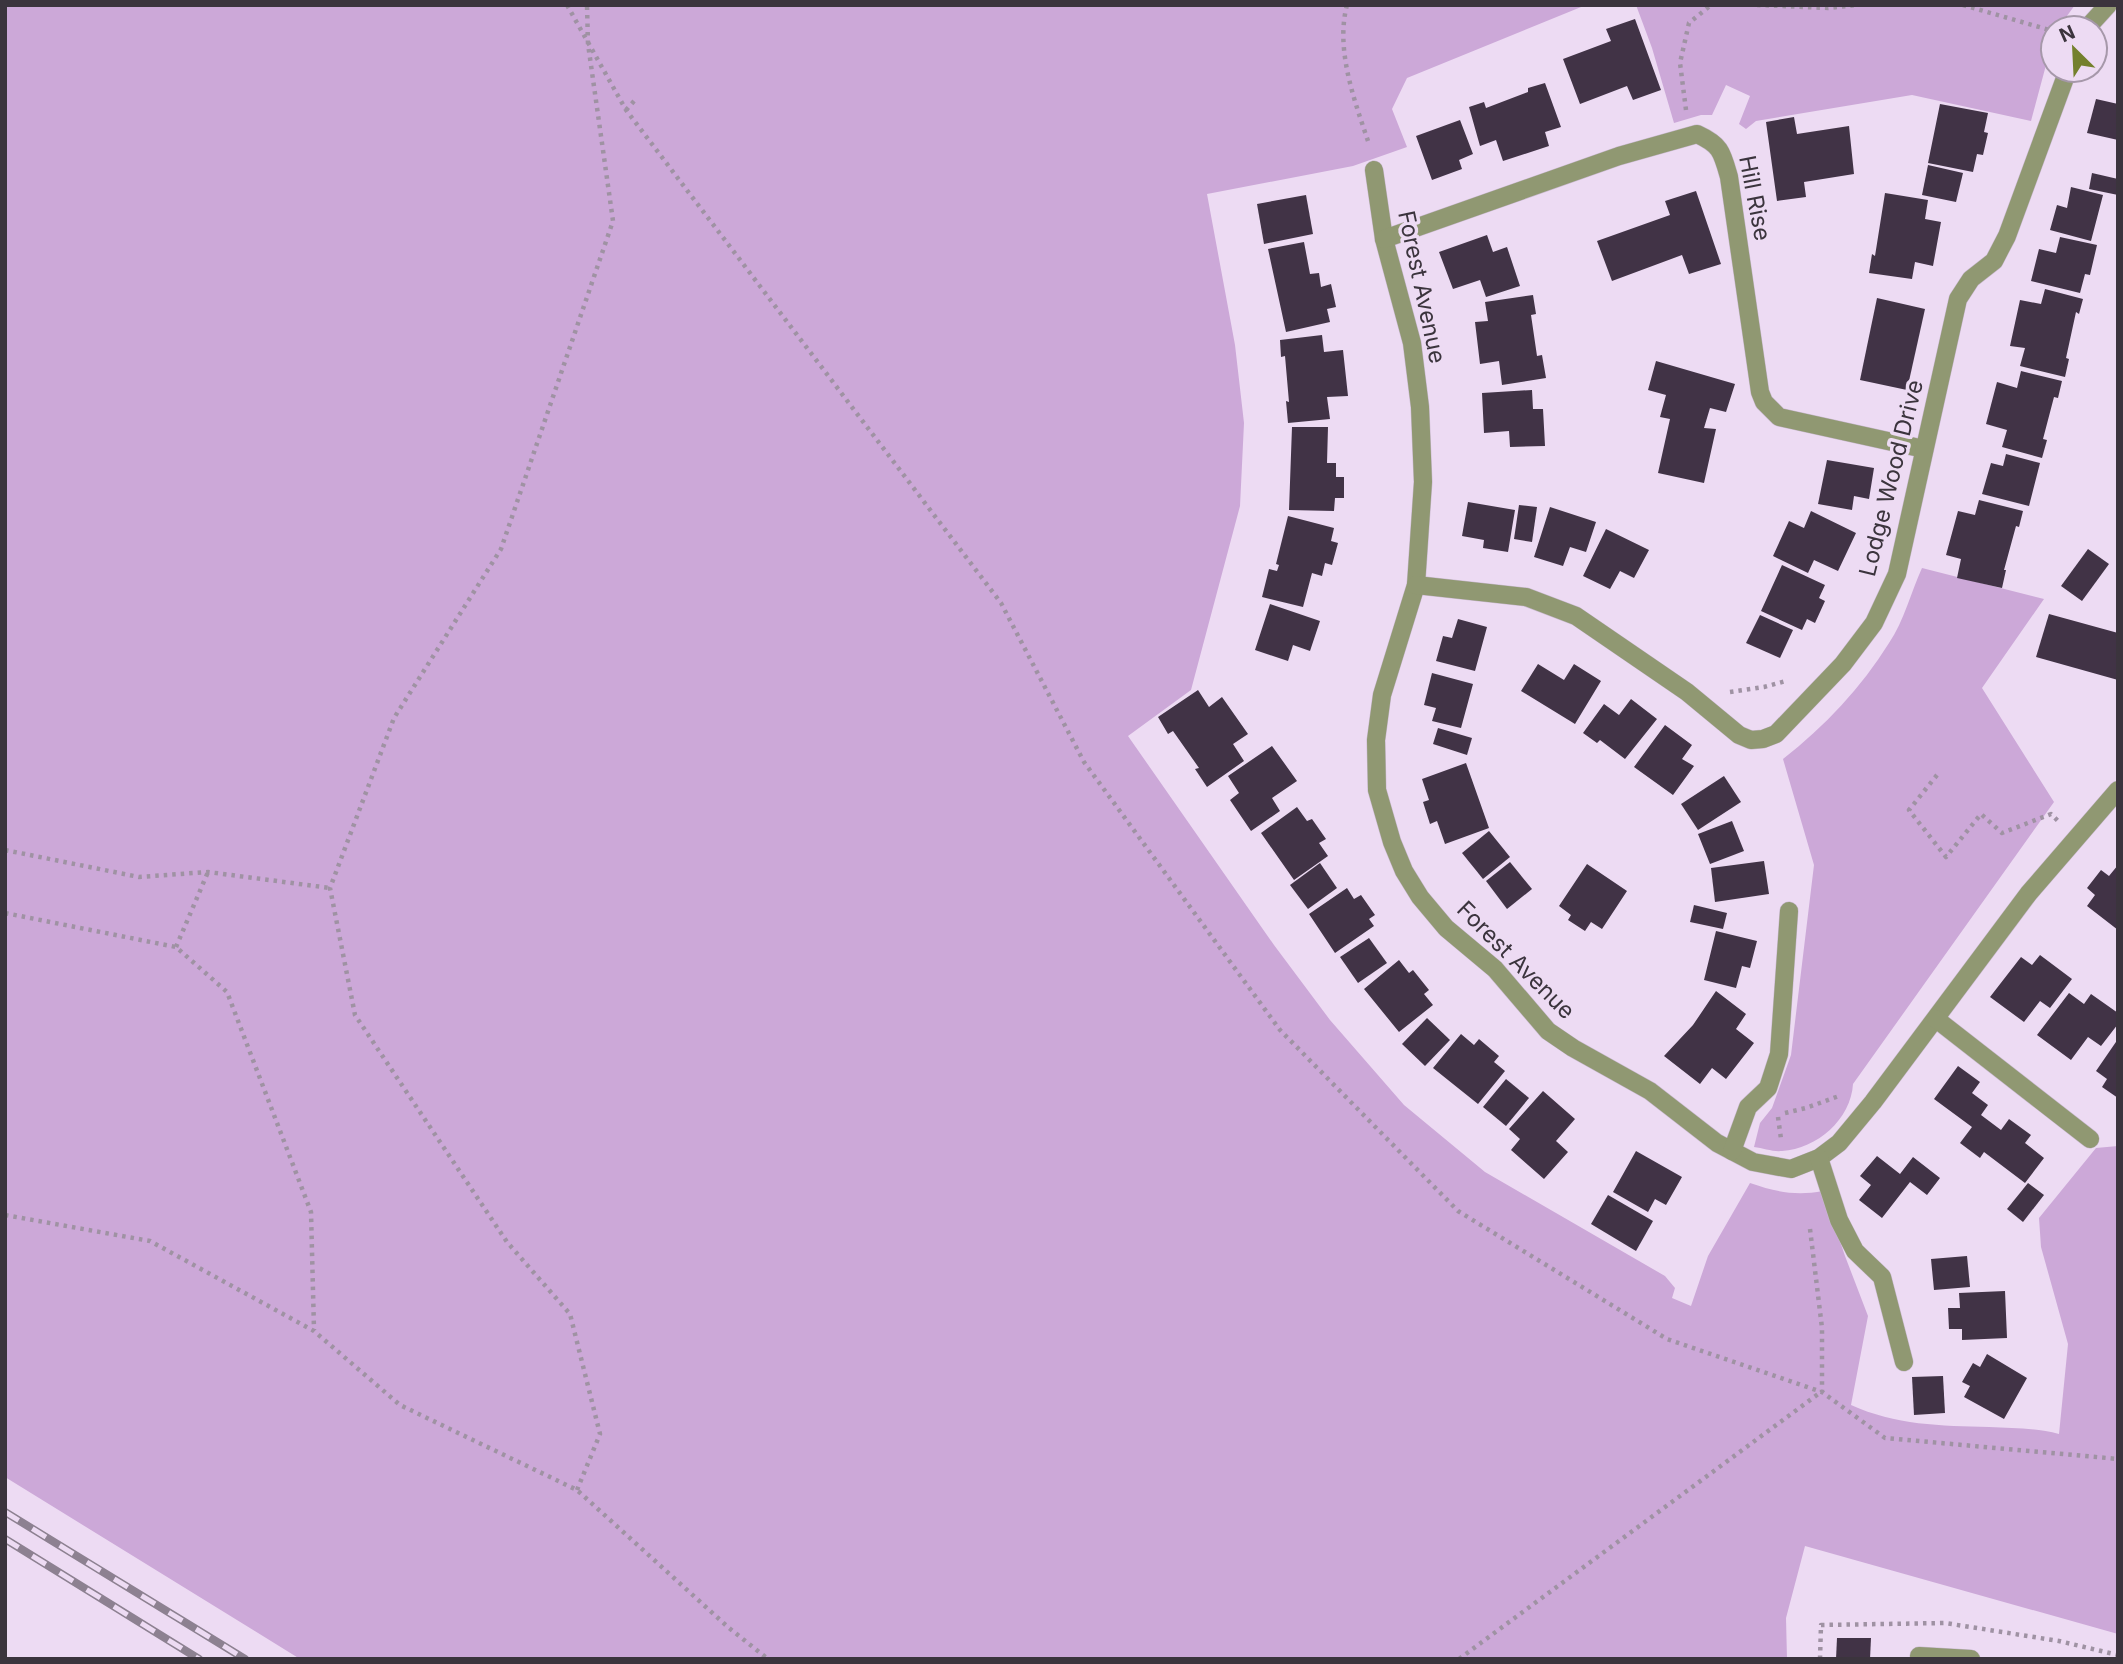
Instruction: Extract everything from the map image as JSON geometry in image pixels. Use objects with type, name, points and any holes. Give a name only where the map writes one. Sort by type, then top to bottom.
[{"type":"street","name":"Lodge Wood Drive","points":[[1416,585],[1526,597],[1576,616],[1696,699],[1739,735],[1751,740],[1776,734],[1829,679],[1874,623],[1897,574],[1958,299],[1971,279],[1994,261],[2007,236],[2063,84]]},
{"type":"street","name":"Hill Rise","points":[[1690,135],[1697,134],[1714,142],[1721,151],[1729,177],[1760,392],[1764,402],[1779,417],[1924,449]]},
{"type":"street","points":[[1384,239],[1619,156],[1690,135]]},
{"type":"street","name":"Forest Avenue","points":[[1374,170],[1384,239],[1412,343],[1420,407],[1423,482],[1416,585],[1382,695],[1376,740],[1377,790],[1383,817],[1404,871],[1420,897],[1447,928],[1495,969],[1548,1031],[1650,1091],[1717,1143],[1752,1162],[1791,1169]]},
{"type":"street","points":[[1791,1169],[1819,1158],[1839,1143],[1873,1102],[2029,893],[2118,790]]},
{"type":"street","points":[[1732,1151],[1748,1107],[1768,1088],[1779,1054],[1789,911]]},
{"type":"street","points":[[1936,1019],[2090,1139]]},
{"type":"street","points":[[1819,1158],[1839,1220],[1855,1251],[1882,1277],[1904,1362]]},
{"type":"street","points":[[1919,1656],[1971,1659]]},
{"type":"path","points":[[567,5],[626,110],[1001,603],[1084,762],[1280,1030],[1458,1211],[1667,1339],[1822,1392],[1885,1438],[2118,1459]]},
{"type":"path","points":[[577,1490],[600,1434],[570,1314],[507,1242],[355,1014],[330,888],[394,718],[501,549],[613,221],[588,44],[587,5]]},
{"type":"path","points":[[1347,5],[1346,56],[1353,97],[1372,152],[1374,170]]},
{"type":"path","points":[[1690,135],[1680,63],[1689,23],[1711,5]]},
{"type":"path","points":[[1757,5],[1828,8],[1857,5]]},
{"type":"path","points":[[1963,5],[2039,27]]},
{"type":"path","points":[[626,110],[635,100]]},
{"type":"path","points":[[1696,699],[1702,689],[1727,692],[1764,687],[1818,669],[1829,679]]},
{"type":"path","points":[[1937,775],[1909,810],[1946,857],[1981,814],[2002,833],[2052,814],[2076,838]]},
{"type":"path","points":[[5,850],[139,877],[208,873],[330,888]]},
{"type":"path","points":[[176,947],[208,873]]},
{"type":"path","points":[[5,913],[176,947],[227,992],[311,1212],[314,1331]]},
{"type":"path","points":[[1791,1169],[1782,1151],[1778,1115],[1825,1102],[1857,1087],[1873,1102]]},
{"type":"path","points":[[5,1216],[150,1241],[314,1331],[400,1405],[577,1490],[729,1628],[768,1659]]},
{"type":"path","points":[[1809,1221],[1822,1328],[1822,1392]]},
{"type":"path","points":[[1460,1659],[1822,1392]]},
{"type":"shaded area","points":[[5,5],[1586,5],[1407,78],[1392,109],[1407,147],[1353,166],[1207,194],[1235,345],[1244,423],[1240,506],[1191,690],[1128,736],[1274,945],[1330,1020],[1404,1105],[1485,1172],[1665,1276],[1675,1288],[1672,1298],[1691,1306],[1708,1256],[1750,1183],[1786,1192],[1823,1191],[1868,1316],[1851,1405],[1884,1417],[1918,1423],[2024,1429],[2059,1434],[2068,1344],[2041,1247],[2039,1218],[2096,1148],[2118,1146],[2118,1634],[1805,1546],[1786,1618],[1787,1659],[300,1659],[5,1477]]},
{"type":"shaded area","points":[[1636,5],[2075,5],[2068,14],[2039,14],[2041,84],[2031,121],[1912,95],[1756,121],[1746,129],[1739,124],[1750,96],[1726,85],[1712,115],[1701,115],[1674,123]]},
{"type":"shaded area","points":[[1922,568],[2044,599],[1982,688],[2054,802],[1853,1084],[1851,1097],[1839,1120],[1830,1130],[1808,1145],[1779,1151],[1754,1147],[1760,1123],[1772,1108],[1791,1055],[1814,865],[1783,759],[1841,706],[1878,660],[1899,625]]},
{"type":"building","points":[[1635,19],[1661,90],[1633,100],[1627,86],[1580,104],[1563,59],[1611,41],[1606,29]]},
{"type":"building","points":[[1545,83],[1561,127],[1545,132],[1549,146],[1503,161],[1496,140],[1480,146],[1469,107],[1484,102],[1486,108]]},
{"type":"building","points":[[2096,99],[2118,104],[2118,140],[2087,133]]},
{"type":"building","points":[[1940,104],[1988,113],[1984,132],[1988,133],[1983,155],[1977,154],[1973,172],[1928,163]]},
{"type":"building","points":[[1794,117],[1797,134],[1849,126],[1854,174],[1804,182],[1806,197],[1777,201],[1766,122]]},
{"type":"building","points":[[1460,120],[1473,154],[1459,160],[1462,169],[1432,180],[1416,136]]},
{"type":"building","points":[[1928,165],[1963,173],[1956,202],[1922,195]]},
{"type":"building","points":[[2092,173],[2118,179],[2118,195],[2089,189]]},
{"type":"building","points":[[2071,187],[2103,195],[2091,241],[2050,230],[2057,205],[2067,208]]},
{"type":"building","points":[[1696,191],[1721,264],[1689,274],[1682,255],[1612,281],[1597,241],[1670,215],[1665,201]]},
{"type":"building","points":[[1885,193],[1928,200],[1925,219],[1941,222],[1933,266],[1915,262],[1912,279],[1869,273],[1872,254],[1875,256]]},
{"type":"building","points":[[1306,195],[1313,234],[1264,244],[1257,204]]},
{"type":"building","points":[[1487,235],[1493,252],[1507,247],[1520,286],[1486,297],[1480,280],[1453,289],[1439,252]]},
{"type":"building","points":[[2060,237],[2097,245],[2090,275],[2085,274],[2080,293],[2031,281],[2039,249],[2056,253]]},
{"type":"building","points":[[1304,242],[1310,274],[1319,273],[1321,287],[1331,284],[1336,307],[1327,309],[1330,322],[1286,332],[1268,249]]},
{"type":"building","points":[[2045,289],[2083,299],[2079,314],[2076,312],[2066,358],[2069,359],[2065,377],[2020,366],[2025,348],[2010,346],[2020,300],[2041,304]]},
{"type":"building","points":[[1533,295],[1536,314],[1531,315],[1537,356],[1542,355],[1546,378],[1502,385],[1499,361],[1480,364],[1475,322],[1488,321],[1485,302]]},
{"type":"building","points":[[1877,298],[1925,309],[1907,390],[1860,380]]},
{"type":"building","points":[[1322,335],[1324,352],[1343,350],[1348,396],[1327,397],[1330,419],[1288,423],[1285,356],[1281,357],[1280,340]]},
{"type":"building","points":[[1656,361],[1735,384],[1726,412],[1710,408],[1704,428],[1716,429],[1704,483],[1658,473],[1670,419],[1660,417],[1666,395],[1648,390]]},
{"type":"building","points":[[2021,371],[2062,381],[2058,398],[2054,397],[2043,439],[2047,440],[2042,458],[2002,447],[2007,430],[1986,424],[1997,382],[2017,388]]},
{"type":"building","points":[[1532,390],[1533,409],[1543,409],[1545,446],[1510,447],[1509,431],[1484,433],[1482,393]]},
{"type":"building","points":[[1292,427],[1328,427],[1327,463],[1336,463],[1336,477],[1344,477],[1344,498],[1335,498],[1334,511],[1289,510]]},
{"type":"building","points":[[2006,454],[2040,463],[2029,506],[1982,494],[1991,463],[2003,466]]},
{"type":"building","points":[[1827,460],[1874,468],[1869,499],[1854,496],[1852,510],[1818,504]]},
{"type":"building","points":[[1979,500],[2023,511],[2004,570],[2002,588],[1957,578],[1961,559],[1946,555],[1958,511],[1975,515]]},
{"type":"building","points":[[1468,502],[1515,510],[1508,552],[1483,548],[1484,540],[1462,536]]},
{"type":"building","points":[[1519,505],[1537,507],[1532,542],[1514,539]]},
{"type":"building","points":[[1550,507],[1596,522],[1586,552],[1570,547],[1563,566],[1534,557]]},
{"type":"building","points":[[1811,511],[1856,533],[1838,571],[1814,560],[1808,573],[1773,556],[1789,521],[1804,528]]},
{"type":"building","points":[[1288,516],[1334,528],[1331,541],[1338,543],[1332,565],[1325,563],[1322,576],[1312,573],[1303,607],[1262,597],[1269,569],[1277,571],[1279,565],[1276,564]]},
{"type":"building","points":[[1606,529],[1649,550],[1634,578],[1620,571],[1610,589],[1583,576]]},
{"type":"building","points":[[2088,549],[2109,564],[2082,601],[2061,586]]},
{"type":"building","points":[[1782,565],[1825,585],[1819,598],[1825,601],[1815,623],[1807,619],[1802,630],[1761,611]]},
{"type":"building","points":[[1270,604],[1320,621],[1310,651],[1293,645],[1288,661],[1255,650]]},
{"type":"building","points":[[2049,614],[2118,633],[2118,680],[2036,657]]},
{"type":"building","points":[[1760,615],[1793,630],[1780,658],[1746,643]]},
{"type":"building","points":[[1458,619],[1487,627],[1475,671],[1436,661],[1443,636],[1452,638]]},
{"type":"building","points":[[1538,664],[1564,680],[1574,664],[1601,681],[1575,724],[1521,691]]},
{"type":"building","points":[[1432,673],[1473,684],[1461,728],[1432,721],[1436,708],[1424,705]]},
{"type":"building","points":[[1198,690],[1209,707],[1222,697],[1248,734],[1233,744],[1244,761],[1207,787],[1195,769],[1199,768],[1173,731],[1168,734],[1158,717]]},
{"type":"building","points":[[1631,699],[1657,719],[1625,759],[1600,740],[1597,743],[1583,733],[1604,704],[1619,715]]},
{"type":"building","points":[[1665,725],[1692,745],[1682,759],[1694,766],[1673,795],[1634,767]]},
{"type":"building","points":[[1438,728],[1472,738],[1467,755],[1433,744]]},
{"type":"building","points":[[1272,746],[1297,781],[1272,798],[1280,811],[1251,831],[1230,800],[1239,793],[1228,776]]},
{"type":"building","points":[[1466,763],[1489,828],[1445,844],[1437,821],[1430,824],[1423,802],[1429,800],[1422,779]]},
{"type":"building","points":[[1724,776],[1741,802],[1698,830],[1681,804]]},
{"type":"building","points":[[1297,807],[1307,821],[1312,819],[1326,839],[1319,843],[1328,856],[1294,880],[1261,833]]},
{"type":"building","points":[[1732,821],[1744,851],[1710,864],[1698,834]]},
{"type":"building","points":[[1489,831],[1510,857],[1483,879],[1462,853]]},
{"type":"building","points":[[1764,861],[1769,894],[1715,902],[1711,868]]},
{"type":"building","points":[[1510,862],[1532,889],[1507,909],[1486,881]]},
{"type":"building","points":[[1320,863],[1337,888],[1308,909],[1290,885]]},
{"type":"building","points":[[1587,864],[1627,891],[1602,929],[1591,922],[1585,931],[1568,920],[1571,915],[1559,906]]},
{"type":"building","points":[[2118,865],[2118,930],[2087,906],[2095,895],[2087,888],[2101,870],[2109,876]]},
{"type":"building","points":[[1347,888],[1354,899],[1361,895],[1375,915],[1369,919],[1374,926],[1335,953],[1309,914]]},
{"type":"building","points":[[1694,905],[1727,913],[1723,929],[1690,922]]},
{"type":"building","points":[[1716,931],[1757,941],[1750,968],[1742,966],[1736,988],[1704,980]]},
{"type":"building","points":[[1369,938],[1387,963],[1358,983],[1340,957]]},
{"type":"building","points":[[2040,955],[2072,979],[2050,1008],[2040,1001],[2024,1022],[1990,997],[2021,957],[2032,965]]},
{"type":"building","points":[[1399,960],[1409,973],[1413,970],[1429,990],[1424,994],[1433,1005],[1399,1032],[1364,989]]},
{"type":"building","points":[[1716,991],[1746,1014],[1736,1029],[1754,1043],[1726,1079],[1712,1068],[1700,1084],[1664,1056],[1693,1025]]},
{"type":"building","points":[[2069,993],[2084,1004],[2091,994],[2118,1013],[2118,1024],[2101,1046],[2088,1037],[2071,1060],[2037,1035]]},
{"type":"building","points":[[1427,1018],[1450,1040],[1425,1066],[1402,1044]]},
{"type":"building","points":[[1461,1034],[1474,1045],[1479,1039],[1499,1056],[1494,1062],[1505,1071],[1478,1104],[1433,1068]]},
{"type":"building","points":[[2118,1039],[2118,1098],[2102,1087],[2107,1079],[2096,1071]]},
{"type":"building","points":[[1958,1066],[1980,1082],[1972,1093],[1988,1105],[1981,1115],[2001,1130],[2009,1119],[2031,1135],[2025,1143],[2044,1158],[2025,1183],[1984,1152],[1980,1158],[1960,1143],[1972,1127],[1934,1099]]},
{"type":"building","points":[[1506,1079],[1529,1098],[1506,1126],[1483,1107]]},
{"type":"building","points":[[1543,1091],[1575,1119],[1556,1141],[1568,1152],[1544,1179],[1511,1150],[1520,1139],[1509,1129]]},
{"type":"building","points":[[1636,1151],[1682,1177],[1666,1205],[1655,1199],[1648,1212],[1613,1192]]},
{"type":"building","points":[[1877,1156],[1900,1174],[1913,1157],[1940,1178],[1927,1195],[1910,1182],[1882,1218],[1859,1200],[1871,1185],[1860,1176]]},
{"type":"building","points":[[2028,1183],[2044,1195],[2023,1222],[2007,1209]]},
{"type":"building","points":[[1608,1195],[1653,1221],[1636,1251],[1591,1224]]},
{"type":"building","points":[[1967,1256],[1970,1287],[1934,1290],[1931,1259]]},
{"type":"building","points":[[2005,1291],[2007,1338],[1962,1340],[1962,1329],[1949,1329],[1948,1308],[1960,1308],[1959,1293]]},
{"type":"building","points":[[1987,1354],[2027,1378],[2004,1419],[1964,1397],[1970,1386],[1962,1382],[1973,1363],[1980,1367]]},
{"type":"building","points":[[1943,1376],[1945,1413],[1914,1415],[1912,1377]]},
{"type":"building","points":[[1837,1638],[1871,1638],[1870,1659],[1836,1659]]},
{"type":"railway","points":[[5,1512],[245,1659]]},
{"type":"railway","points":[[5,1539],[199,1659]]}]
